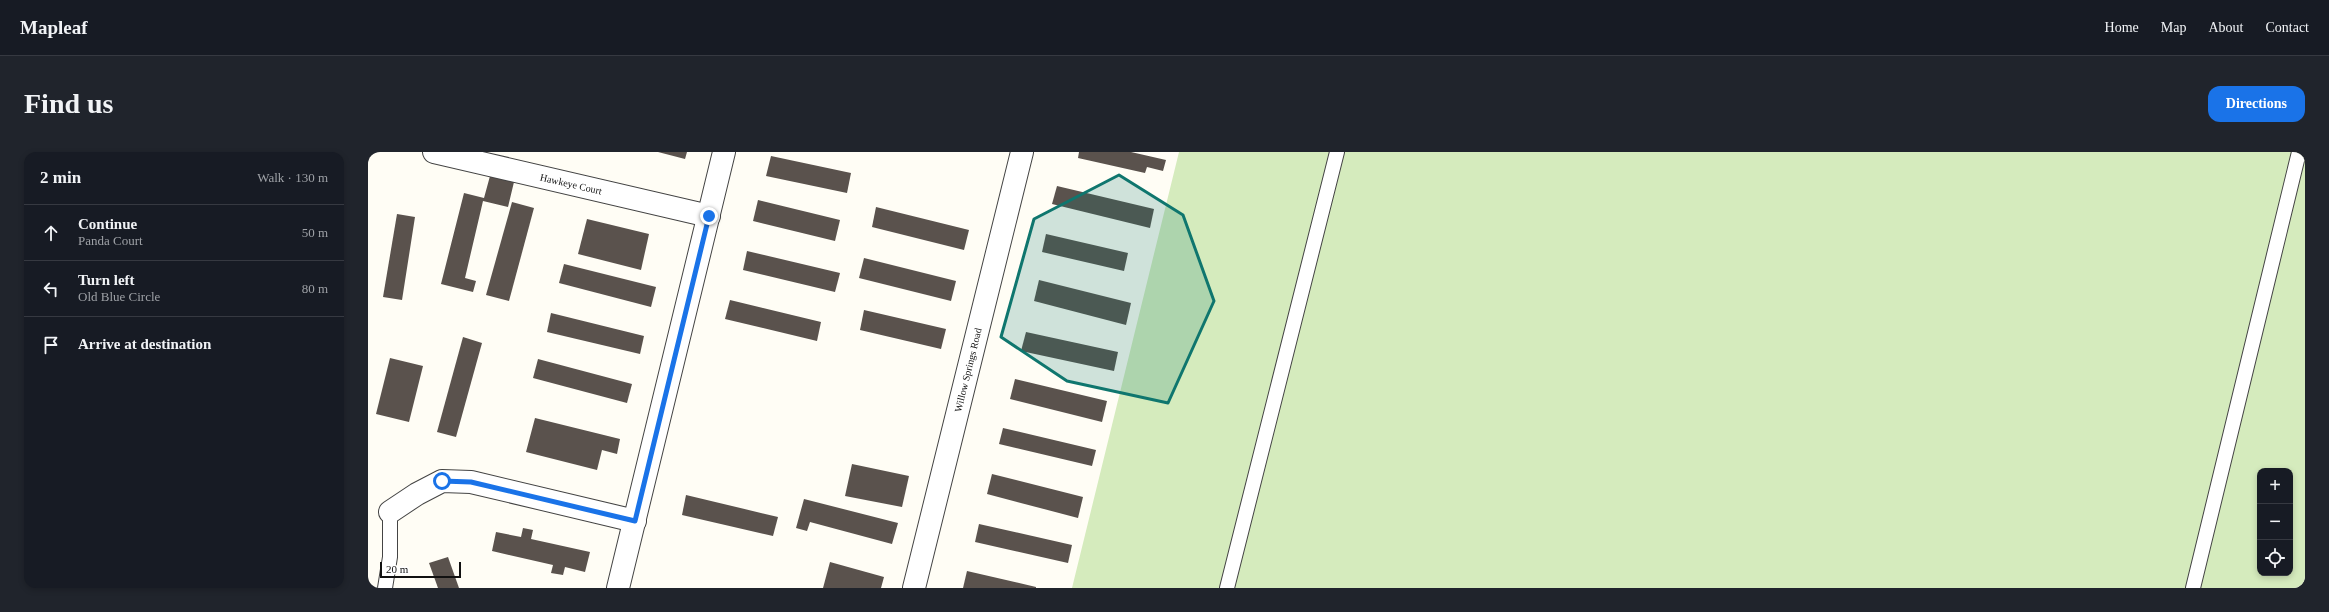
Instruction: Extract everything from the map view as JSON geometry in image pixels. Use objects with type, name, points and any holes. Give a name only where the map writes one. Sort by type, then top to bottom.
[{"type":"street","name":"Hawkeye Court","points":[[434,152],[709,216]]},
{"type":"street","points":[[618,588],[724,152]]},
{"type":"street","name":"Willow Springs Road","points":[[914,588],[1022,152]]},
{"type":"street","points":[[390,512],[417,494],[442,481],[471,482],[635,521]]},
{"type":"lane","points":[[1227,588],[1337,152]]},
{"type":"lane","points":[[2193,588],[2298,152]]},
{"type":"lane","points":[[385,588],[390,557],[390,512]]},
{"type":"highlighted area","points":[[1119,175],[1183,215],[1214,301],[1168,403],[1067,381],[1001,337],[1034,219]]},
{"type":"green space","points":[[1179,152],[2305,152],[2305,588],[1072,588]]},
{"type":"building","points":[[658,152],[687,152],[685,159]]},
{"type":"building","points":[[1079,152],[1131,152],[1166,160],[1163,171],[1147,167],[1145,173],[1078,158]]},
{"type":"building","points":[[771,156],[851,173],[847,193],[766,176]]},
{"type":"building","points":[[490,176],[514,182],[508,207],[483,201],[465,278],[476,281],[473,292],[441,284],[464,193],[484,198]]},
{"type":"building","points":[[1057,186],[1154,209],[1150,228],[1052,204]]},
{"type":"building","points":[[758,200],[840,220],[835,241],[753,221]]},
{"type":"building","points":[[512,202],[534,208],[509,301],[486,295]]},
{"type":"building","points":[[876,207],[969,230],[964,250],[872,227]]},
{"type":"building","points":[[397,214],[415,217],[402,300],[383,297]]},
{"type":"building","points":[[587,219],[649,234],[641,270],[578,254]]},
{"type":"building","points":[[1046,234],[1128,253],[1124,271],[1042,252]]},
{"type":"building","points":[[747,251],[840,273],[835,292],[743,270]]},
{"type":"building","points":[[864,258],[956,281],[951,301],[859,278]]},
{"type":"building","points":[[564,264],[656,287],[651,307],[559,283]]},
{"type":"building","points":[[1039,280],[1131,303],[1126,325],[1034,301]]},
{"type":"building","points":[[730,300],[821,322],[817,341],[725,319]]},
{"type":"building","points":[[864,310],[946,329],[941,349],[860,330]]},
{"type":"building","points":[[551,313],[644,336],[640,354],[547,332]]},
{"type":"building","points":[[1026,332],[1118,352],[1114,371],[1021,351]]},
{"type":"building","points":[[463,337],[482,343],[456,437],[437,432]]},
{"type":"building","points":[[390,358],[423,366],[409,422],[376,414]]},
{"type":"building","points":[[538,359],[632,384],[627,403],[533,378]]},
{"type":"building","points":[[1015,379],[1107,401],[1102,422],[1010,399]]},
{"type":"building","points":[[535,418],[620,439],[617,454],[602,450],[597,470],[526,452]]},
{"type":"building","points":[[1003,428],[1096,450],[1092,466],[999,444]]},
{"type":"building","points":[[852,464],[909,476],[902,507],[845,496]]},
{"type":"building","points":[[992,474],[1083,497],[1078,518],[987,494]]},
{"type":"building","points":[[686,495],[778,517],[773,536],[682,515]]},
{"type":"building","points":[[804,499],[898,523],[892,544],[810,522],[807,531],[796,528]]},
{"type":"building","points":[[979,524],[1072,545],[1068,563],[975,542]]},
{"type":"building","points":[[523,528],[533,530],[531,539],[590,552],[585,572],[565,567],[563,575],[551,573],[553,565],[492,551],[496,532],[521,537]]},
{"type":"building","points":[[448,557],[459,588],[438,588],[429,563]]},
{"type":"building","points":[[830,562],[884,577],[881,588],[823,588]]},
{"type":"building","points":[[967,571],[1036,587],[1036,588],[963,588]]},
{"type":"route","points":[[442,481],[471,482],[635,521],[709,216]]}]
